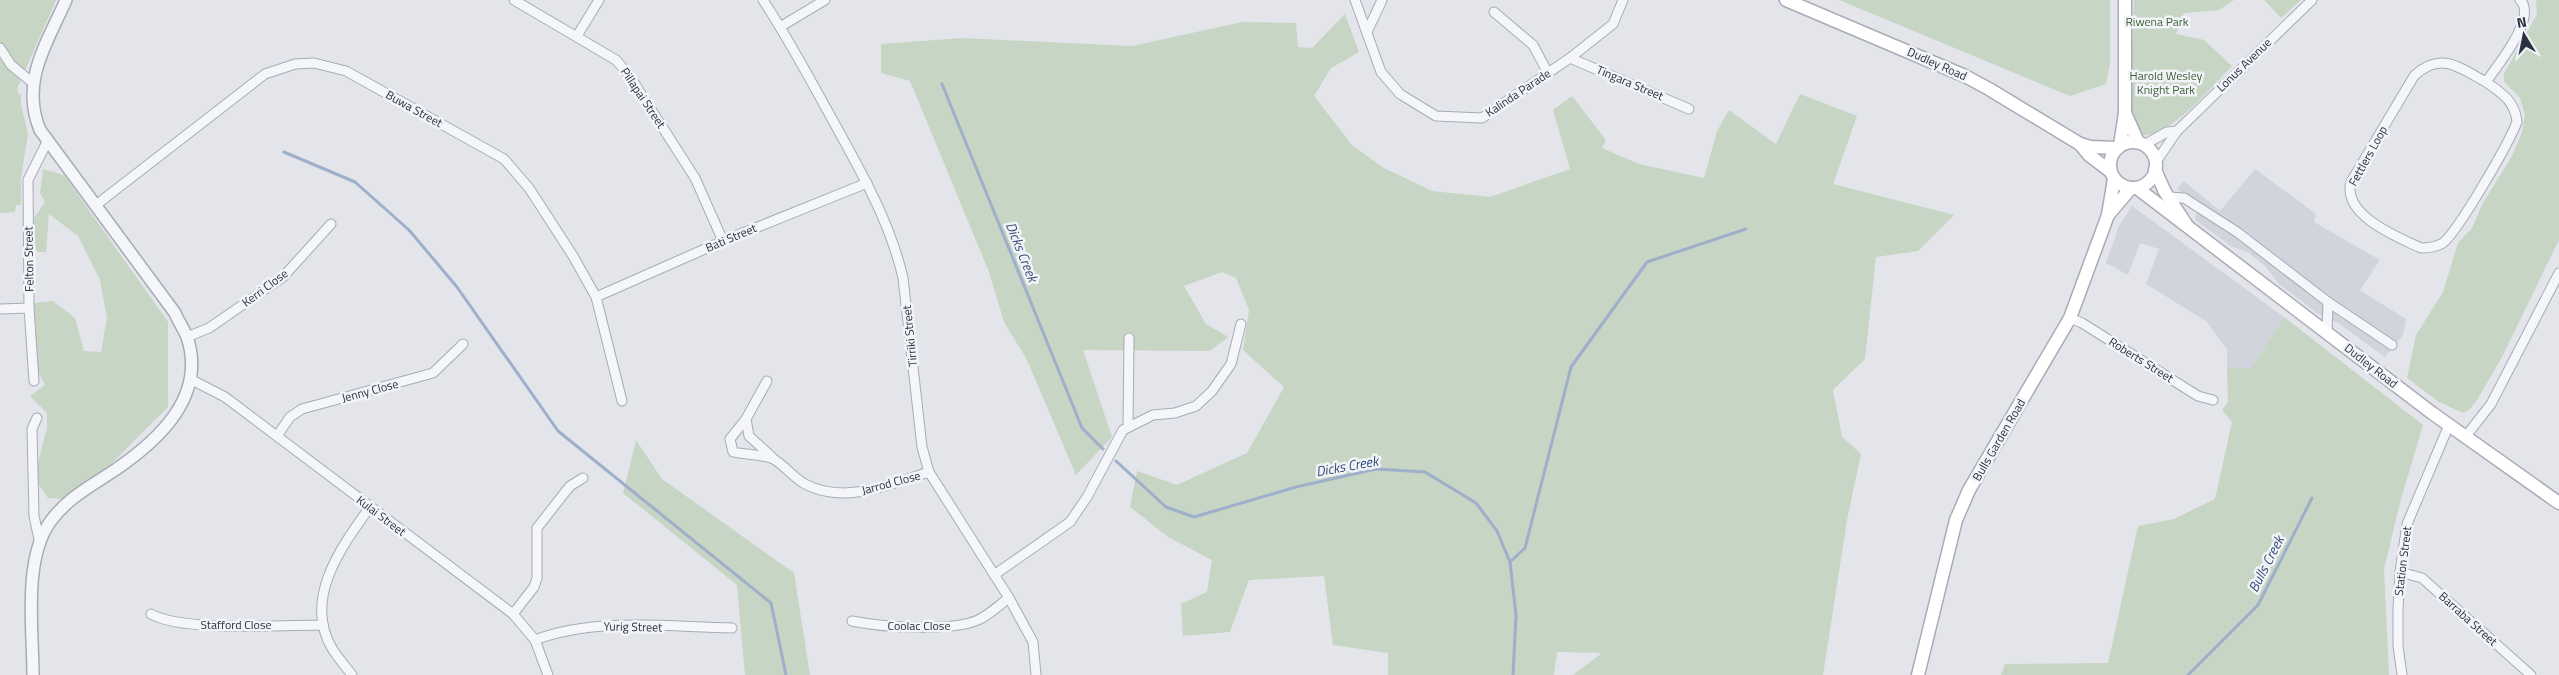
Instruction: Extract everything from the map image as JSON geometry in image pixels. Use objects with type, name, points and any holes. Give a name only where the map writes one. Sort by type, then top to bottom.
[{"type":"main road","name":"Dudley Road","points":[[1786,0],[1965,76],[2080,144],[2112,175]]},
{"type":"main road","points":[[2125,0],[2125,112],[2119,146],[2110,161],[2112,175],[2121,185],[2134,188],[2151,179],[2155,166],[2152,152],[2141,144],[2125,112]]},
{"type":"main road","name":"Dudley Road","points":[[2080,144],[2119,146]]},
{"type":"main road","points":[[2119,146],[2141,144]]},
{"type":"main road","name":"Dudley Road","points":[[2155,166],[2168,197],[2186,224]]},
{"type":"main road","name":"Bulls Garden Road","points":[[1918,675],[1956,520],[1969,490],[2070,318],[2108,214],[2112,175]]},
{"type":"main road","name":"Dudley Road","points":[[2134,188],[2160,204],[2176,220],[2186,224],[2401,389],[2559,503]]},
{"type":"main road","name":"Bulls Garden Road","points":[[2108,214],[2134,188]]},
{"type":"street","points":[[33,675],[33,587],[35,560],[50,523],[70,500],[154,442],[173,418],[184,400],[190,379],[190,356],[186,337],[174,313],[48,140],[36,119],[32,95],[33,83],[38,64],[66,0]]},
{"type":"street","name":"Pillapai Street","points":[[514,0],[616,60],[629,75],[695,178],[723,241]]},
{"type":"street","points":[[577,36],[599,0]]},
{"type":"street","name":"Tirriki Street","points":[[763,0],[867,183],[898,253],[903,278],[922,447],[929,472],[1009,598],[1033,642],[1036,675]]},
{"type":"street","points":[[780,27],[825,0]]},
{"type":"street","name":"Kalinda Parade","points":[[1354,0],[1382,72],[1400,94],[1436,116],[1482,118],[1570,58],[1613,24],[1623,0]]},
{"type":"street","points":[[1367,32],[1382,0]]},
{"type":"street","name":"Lonus Avenue","points":[[2155,166],[2177,131],[2312,0]]},
{"type":"street","points":[[2486,82],[2525,18],[2521,1]]},
{"type":"street","points":[[1494,12],[1533,45],[1548,73]]},
{"type":"street","points":[[0,48],[11,66],[33,83]]},
{"type":"street","name":"Tingara Street","points":[[1570,58],[1689,109]]},
{"type":"street","name":"Fettlers Loop","points":[[2436,62],[2459,68],[2486,82],[2506,95],[2514,108],[2517,122],[2451,234],[2442,243],[2432,248],[2421,248],[2359,212],[2350,199],[2349,190],[2351,182],[2414,76],[2423,67],[2436,62]]},
{"type":"street","name":"Buwa Street","points":[[96,206],[264,74],[295,64],[314,63],[346,70],[504,159],[530,188],[573,256],[596,297],[622,401]]},
{"type":"street","name":"Lonus Avenue","points":[[2141,144],[2167,132],[2177,131]]},
{"type":"street","name":"Felton Street","points":[[34,382],[29,308],[28,180],[48,140]]},
{"type":"street","name":"Bati Street","points":[[596,297],[723,241],[867,183]]},
{"type":"street","points":[[2168,197],[2184,198],[2237,232],[2328,302],[2392,345]]},
{"type":"street","name":"Kerri Close","points":[[186,337],[209,328],[283,277],[331,224]]},
{"type":"street","points":[[2466,436],[2491,404],[2559,273]]},
{"type":"street","points":[[2327,332],[2328,302]]},
{"type":"street","points":[[0,309],[29,308]]},
{"type":"street","name":"Roberts Street","points":[[2070,318],[2082,323],[2198,396],[2213,400]]},
{"type":"street","points":[[994,575],[1070,522],[1088,497],[1123,430],[1153,415],[1175,413],[1196,406],[1212,391],[1231,364],[1241,324]]},
{"type":"street","points":[[1128,426],[1129,338]]},
{"type":"street","name":"Jenny Close","points":[[277,436],[290,417],[302,409],[433,373],[463,344]]},
{"type":"street","name":"Kulai Street","points":[[190,379],[225,397],[513,614],[535,640],[548,675]]},
{"type":"street","points":[[767,381],[746,419],[730,439],[730,446],[733,452],[773,458]]},
{"type":"street","points":[[37,418],[32,429],[34,516],[40,544]]},
{"type":"street","name":"Jarrod Close","points":[[746,419],[749,436],[805,484],[822,490],[841,492],[874,488],[929,472]]},
{"type":"street","name":"Station Street","points":[[2402,675],[2398,646],[2400,572],[2407,524],[2449,424]]},
{"type":"street","points":[[513,614],[534,587],[537,578],[537,528],[570,486],[583,478]]},
{"type":"street","points":[[352,675],[333,649],[323,625],[323,600],[328,574],[340,547],[370,507]]},
{"type":"street","name":"Barraba Street","points":[[2400,572],[2422,578],[2531,675]]},
{"type":"street","name":"Coolac Close","points":[[852,621],[876,626],[962,625],[978,620],[1009,598]]},
{"type":"street","name":"Stafford Close","points":[[151,614],[161,620],[200,625],[323,625]]},
{"type":"street","name":"Yurig Street","points":[[535,640],[558,631],[591,626],[732,628]]},
{"type":"shaded area","points":[[2255,169],[2316,214],[2314,222],[2380,260],[2360,290],[2406,319],[2403,335],[2385,357],[2338,323],[2317,313],[2279,284],[2266,267],[2249,253],[2231,246],[2195,220],[2198,205],[2177,189],[2184,181],[2220,211]]},
{"type":"shaded area","points":[[2132,206],[2284,317],[2251,368],[2227,368],[2227,349],[2206,321],[2146,284],[2159,249],[2140,243],[2128,275],[2106,263],[2119,226]]},
{"type":"green space","points":[[0,0],[56,0],[17,89],[19,96],[21,93],[21,105],[28,134],[21,177],[21,205],[16,205],[15,212],[0,213]]},
{"type":"green space","points":[[1839,0],[2110,0],[2110,63],[2106,84],[2070,96]]},
{"type":"green space","name":"Harold Wesley Knight Park","points":[[2134,0],[2234,0],[2219,10],[2184,13],[2176,34],[2204,40],[2232,66],[2188,111],[2161,131],[2149,135],[2139,133],[2131,115]]},
{"type":"green space","points":[[2264,0],[2301,0],[2281,18]]},
{"type":"green space","points":[[2536,0],[2559,0],[2559,240],[2502,357],[2477,400],[2470,409],[2463,413],[2439,402],[2407,378],[2416,335],[2443,292],[2458,243],[2472,228],[2483,203],[2512,156],[2522,132],[2525,115],[2520,98],[2504,82],[2504,74],[2537,14]]},
{"type":"green space","points":[[1345,14],[1359,52],[1331,68],[1314,96],[1352,145],[1384,168],[1432,191],[1490,197],[1570,169],[1553,110],[1572,96],[1606,140],[1602,148],[1639,164],[1704,178],[1717,131],[1729,110],[1776,144],[1800,94],[1857,116],[1833,184],[1954,215],[1918,251],[1876,257],[1865,359],[1833,390],[1842,437],[1861,454],[1847,520],[1823,675],[1573,675],[1602,653],[1557,652],[1554,675],[1388,675],[1388,653],[1333,645],[1324,576],[1249,580],[1230,632],[1183,636],[1181,604],[1207,592],[1212,560],[1168,537],[1130,507],[1137,471],[1177,485],[1247,453],[1284,387],[1243,350],[1249,310],[1236,278],[1222,272],[1184,286],[1206,324],[1228,337],[1210,351],[1083,350],[1112,437],[1076,475],[1027,360],[1004,322],[989,272],[910,81],[881,73],[881,44],[962,38],[1132,46],[1242,22],[1296,23],[1298,47],[1312,48]]},
{"type":"green space","points":[[43,169],[64,175],[168,322],[168,407],[111,464],[67,499],[48,498],[34,478],[47,428],[47,413],[30,396],[45,385],[38,371],[34,303],[53,301],[75,318],[84,351],[101,352],[107,318],[100,280],[78,236],[49,214],[46,252],[37,252],[30,224],[45,202],[40,193]]},
{"type":"green space","points":[[2284,317],[2423,425],[2401,499],[2384,569],[2389,675],[2001,675],[2005,664],[2108,663],[2138,526],[2174,519],[2215,499],[2232,422],[2222,410],[2228,402],[2227,368],[2251,368]]},
{"type":"green space","points":[[636,440],[662,479],[794,573],[810,675],[745,675],[737,585],[623,493]]},
{"type":"waterway","name":"Dicks Creek","points":[[942,84],[1082,428],[1103,449]]},
{"type":"waterway","points":[[284,152],[355,182],[409,230],[457,287],[558,431],[771,603],[786,675]]},
{"type":"waterway","points":[[1510,562],[1525,548],[1571,367],[1647,262],[1746,229]]},
{"type":"waterway","name":"Dicks Creek","points":[[1116,461],[1166,507],[1194,517],[1296,487],[1376,469],[1425,472],[1476,503],[1497,531],[1510,562],[1516,615],[1513,675]]},
{"type":"waterway","name":"Bulls Creek","points":[[2188,675],[2258,605],[2312,498]]},
{"type":"park label","name":"Riwena Park","points":[[2157,22]]}]
